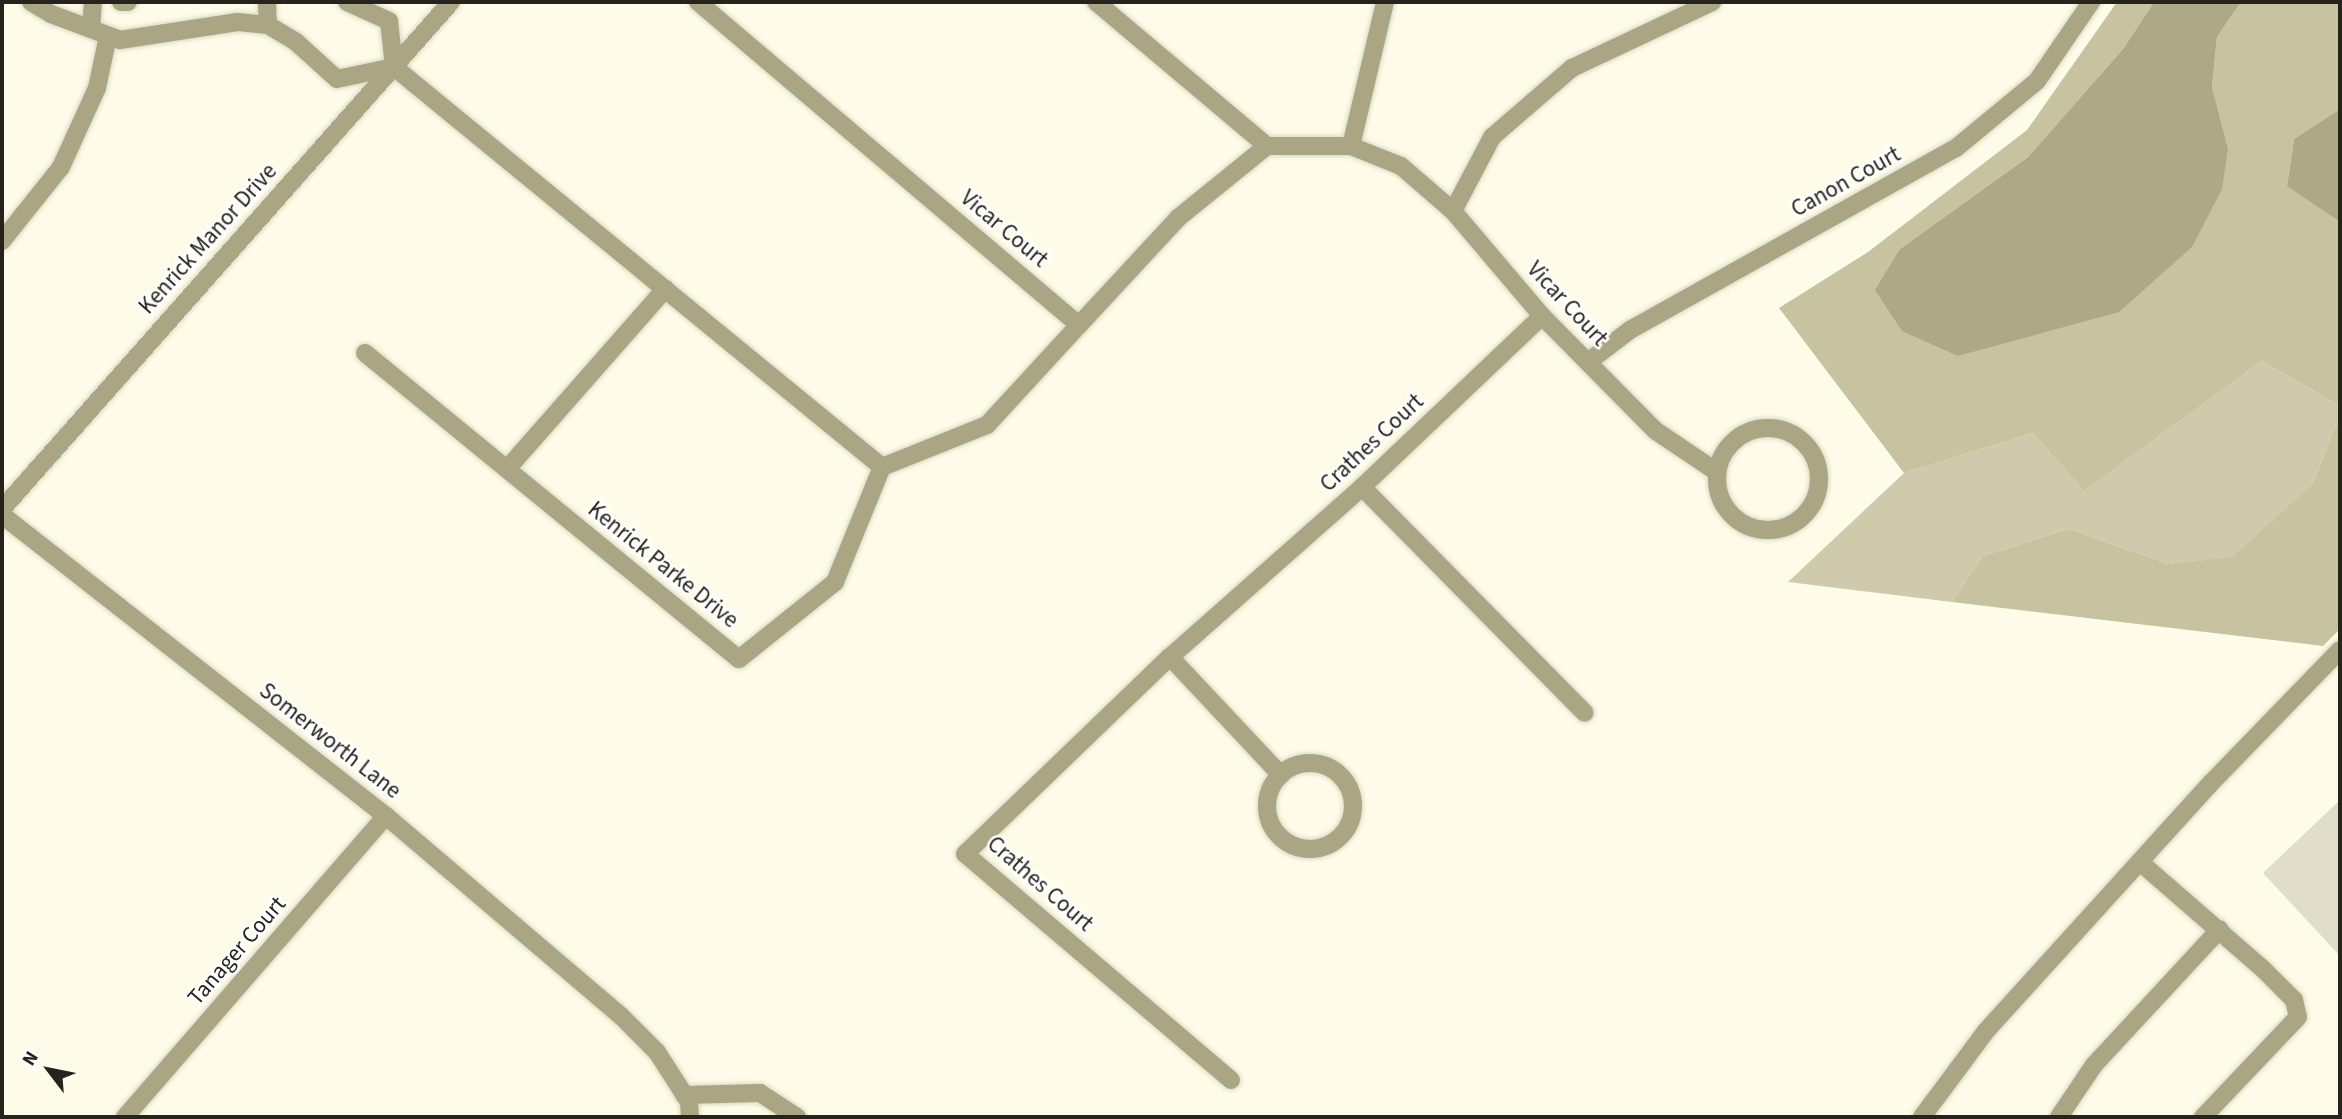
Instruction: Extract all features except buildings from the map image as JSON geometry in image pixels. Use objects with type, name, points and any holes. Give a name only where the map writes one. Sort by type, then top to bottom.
[{"type":"street","points":[[31,2],[120,40],[238,22],[268,24],[296,42],[337,79],[394,67]]},
{"type":"street","points":[[2,241],[61,167],[97,88],[99,33],[93,2]]},
{"type":"street","points":[[121,2],[128,2]]},
{"type":"street","points":[[267,2],[268,24]]},
{"type":"street","points":[[347,2],[389,21],[394,67],[882,467],[987,425],[1178,218],[1267,146],[1096,2]]},
{"type":"street","name":"Kenrick Manor Drive","points":[[2,509],[451,2]]},
{"type":"street","name":"Vicar Court","points":[[698,2],[1079,325]]},
{"type":"street","points":[[1351,146],[1385,2]]},
{"type":"street","points":[[1453,211],[1492,136],[1572,68],[1712,2]]},
{"type":"street","name":"Canon Court","points":[[1588,362],[1630,330],[1956,148],[2037,80],[2091,2]]},
{"type":"street","name":"Vicar Court","points":[[1267,146],[1351,146],[1401,166],[1453,211],[1542,316],[1657,431],[1717,472]]},
{"type":"street","points":[[507,470],[665,289]]},
{"type":"street","name":"Crathes Court","points":[[1231,1080],[965,855],[1170,657],[1362,487],[1542,316]]},
{"type":"street","name":"Kenrick Parke Drive","points":[[365,353],[739,659],[835,582],[882,467]]},
{"type":"street","points":[[1773,429],[1798,437],[1810,450],[1817,466],[1819,483],[1815,499],[1806,513],[1778,530],[1762,530],[1746,526],[1732,516],[1717,488],[1717,472],[1722,455],[1733,441],[1748,432],[1773,429]]},
{"type":"street","points":[[1362,487],[1585,713]]},
{"type":"street","name":"Somerworth Lane","points":[[2,515],[386,816],[620,1015],[657,1052],[684,1095],[690,1117]]},
{"type":"street","points":[[1922,1117],[1986,1031],[2211,783],[2340,650]]},
{"type":"street","points":[[1170,657],[1280,775]]},
{"type":"street","points":[[1306,763],[1321,764],[1335,770],[1345,780],[1353,807],[1342,834],[1318,848],[1292,845],[1280,837],[1268,813],[1268,799],[1280,775],[1306,763]]},
{"type":"street","name":"Tanager Court","points":[[125,1117],[386,816]]},
{"type":"street","points":[[2141,863],[2220,929],[2294,1000],[2298,1017],[2203,1117]]},
{"type":"street","points":[[2059,1117],[2094,1065],[2220,929]]},
{"type":"street","points":[[684,1095],[760,1093],[797,1117]]},
{"type":"shaded area","points":[[2117,2],[2154,2],[2123,49],[2028,157],[1900,249],[1958,356],[2027,335],[2228,148],[2212,87],[2217,37],[2241,2],[2340,2],[2340,109],[2294,139],[2287,185],[2340,222],[2340,406],[2262,361],[2084,491],[2033,433],[1904,473],[1779,308],[1868,252],[2027,130]]},
{"type":"shaded area","points":[[2154,2],[2241,2],[2217,37],[2212,87],[2228,148],[2222,189],[2192,247],[2119,312],[1958,356],[1902,331],[1875,290],[1900,249],[2028,157],[2123,49]]},
{"type":"shaded area","points":[[2340,109],[2340,222],[2287,186],[2294,139]]},
{"type":"shaded area","points":[[2262,361],[2340,406],[2340,415],[2313,483],[2233,558],[2168,564],[2069,529],[1983,556],[1952,602],[1788,582],[1904,473],[2033,433],[2084,491]]},
{"type":"shaded area","points":[[2340,415],[2340,629],[2323,646],[1952,602],[1983,556],[2069,529],[2168,564],[2233,557],[2313,483]]}]
